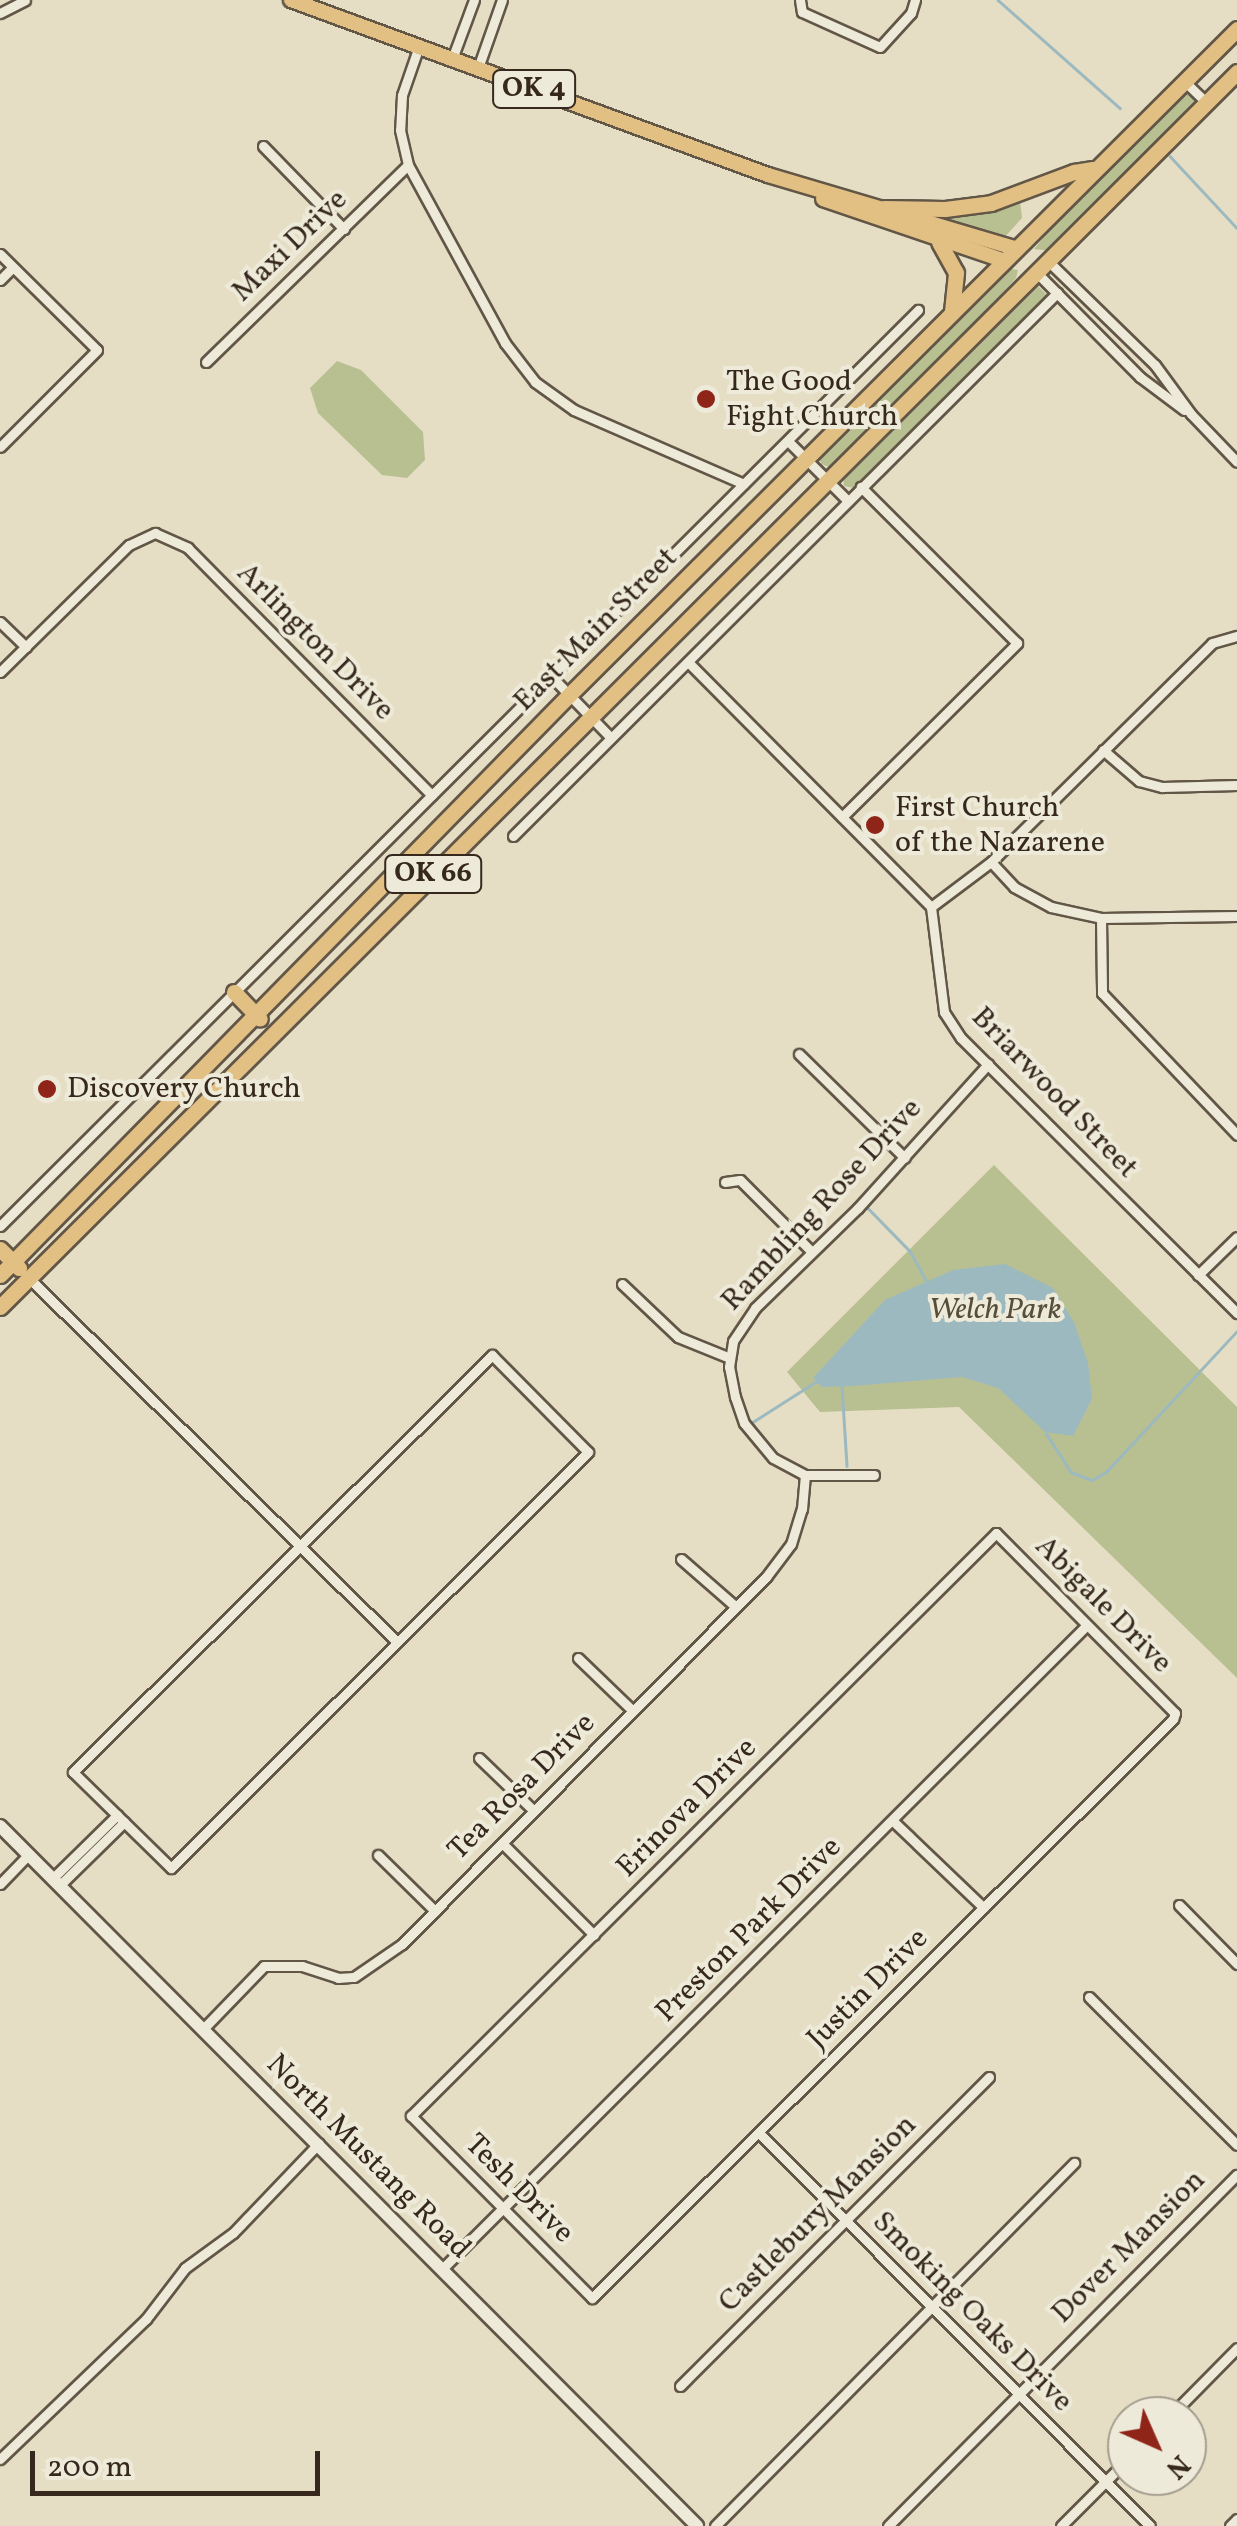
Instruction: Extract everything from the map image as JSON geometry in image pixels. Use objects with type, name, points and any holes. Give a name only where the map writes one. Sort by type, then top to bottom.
[{"type":"highway","name":"East Main Street","points":[[0,1275],[570,694],[1182,79],[1237,29]]},
{"type":"highway","name":"East Main Street","points":[[0,1307],[1237,72]]},
{"type":"highway","name":"OK 4","points":[[884,208],[945,209],[991,204],[1074,172],[1092,169]]},
{"type":"highway","points":[[939,242],[956,272],[952,312]]},
{"type":"highway","points":[[1014,248],[1042,267]]},
{"type":"highway","name":"OK 4","points":[[1002,260],[1042,267]]},
{"type":"highway","points":[[234,992],[274,1032]]},
{"type":"highway","points":[[0,1250],[28,1278]]},
{"type":"main road","name":"OK 4","points":[[291,0],[777,178],[939,242],[1002,260]]},
{"type":"main road","name":"OK 4","points":[[777,178],[884,208]]},
{"type":"main road","points":[[884,208],[1014,248]]},
{"type":"street","points":[[0,14],[24,0]]},
{"type":"street","points":[[452,59],[474,0]]},
{"type":"street","points":[[478,68],[502,0]]},
{"type":"street","points":[[800,0],[802,12],[880,47],[912,13],[915,0]]},
{"type":"street","points":[[418,46],[402,95],[400,130],[408,165],[505,343],[535,382],[574,410],[744,484]]},
{"type":"street","points":[[1182,79],[1206,102]]},
{"type":"street","points":[[264,146],[344,229]]},
{"type":"street","name":"Maxi Drive","points":[[206,362],[408,165]]},
{"type":"street","points":[[0,254],[97,350],[0,447]]},
{"type":"street","points":[[0,280],[13,267]]},
{"type":"street","points":[[1042,267],[1057,293],[1136,374],[1191,414]]},
{"type":"street","points":[[1042,267],[1110,321],[1151,360],[1191,414],[1237,462]]},
{"type":"street","points":[[513,836],[1057,293]]},
{"type":"street","name":"East Main Street","points":[[0,1226],[918,310]]},
{"type":"street","points":[[1098,335],[1110,321]]},
{"type":"street","points":[[1136,374],[1151,360]]},
{"type":"street","points":[[788,441],[848,501]]},
{"type":"street","points":[[842,817],[1017,643],[861,488]]},
{"type":"street","name":"Arlington Drive","points":[[26,646],[129,545],[155,533],[188,548],[432,795]]},
{"type":"street","points":[[0,622],[26,646],[0,672]]},
{"type":"street","points":[[688,662],[931,907],[991,862],[1212,643],[1237,636]]},
{"type":"street","points":[[551,676],[611,738]]},
{"type":"street","points":[[1102,750],[1139,781],[1162,787],[1237,785]]},
{"type":"street","points":[[991,862],[1014,887],[1051,908],[1101,918],[1237,916]]},
{"type":"street","name":"Briarwood Street","points":[[931,907],[944,1012],[988,1064],[1237,1314]]},
{"type":"street","points":[[1101,918],[1102,993],[1237,1136]]},
{"type":"street","points":[[800,1054],[905,1158]]},
{"type":"street","name":"Rambling Rose Drive","points":[[805,1476],[773,1458],[744,1423],[735,1397],[730,1358],[741,1326],[932,1130],[943,1110],[988,1064]]},
{"type":"street","points":[[725,1182],[740,1180],[812,1252]]},
{"type":"street","points":[[1198,1275],[1237,1236]]},
{"type":"street","points":[[28,1278],[397,1642]]},
{"type":"street","points":[[622,1284],[678,1338],[730,1358]]},
{"type":"street","points":[[492,1355],[588,1452],[397,1642],[170,1868],[74,1772],[492,1355]]},
{"type":"street","points":[[805,1476],[874,1475]]},
{"type":"street","name":"Tea Rosa Drive","points":[[204,2028],[264,1966],[302,1966],[354,1978],[381,1962],[736,1608],[791,1544],[802,1508],[805,1476]]},
{"type":"street","name":"Abigale Drive","points":[[996,1533],[1175,1712]]},
{"type":"street","name":"Erinova Drive","points":[[411,2116],[996,1533]]},
{"type":"street","points":[[681,1559],[736,1608]]},
{"type":"street","name":"Preston Park Drive","points":[[443,2268],[1088,1625]]},
{"type":"street","points":[[578,1658],[633,1711]]},
{"type":"street","name":"Justin Drive","points":[[592,2298],[1174,1719],[1175,1712]]},
{"type":"street","points":[[479,1758],[534,1811]]},
{"type":"street","points":[[57,1882],[120,1819]]},
{"type":"street","points":[[894,1822],[984,1908]]},
{"type":"street","name":"North Mustang Road","points":[[0,1826],[698,2526]]},
{"type":"street","points":[[502,1843],[594,1935]]},
{"type":"street","points":[[0,1884],[29,1854]]},
{"type":"street","points":[[378,1855],[435,1911]]},
{"type":"street","points":[[1180,1906],[1237,1964]]},
{"type":"street","points":[[1089,1997],[1237,2145]]},
{"type":"street","name":"Castlebury Mansion","points":[[680,2386],[990,2076]]},
{"type":"street","name":"Tesh Drive","points":[[411,2116],[592,2298]]},
{"type":"street","name":"Smoking Oaks Drive","points":[[759,2133],[1150,2526]]},
{"type":"street","points":[[0,2460],[146,2319],[185,2268],[233,2233],[319,2143]]},
{"type":"street","points":[[716,2526],[1074,2163]]},
{"type":"street","name":"Dover Mansion","points":[[888,2526],[1010,2406],[1016,2393],[1237,2175]]},
{"type":"street","points":[[1190,2396],[1237,2348]]},
{"type":"street","points":[[1061,2526],[1106,2482]]},
{"type":"street","points":[[1230,2526],[1237,2519]]},
{"type":"green space","points":[[1183,93],[1193,97],[1195,107],[1052,251],[1034,249],[1094,178]]},
{"type":"green space","points":[[1020,201],[1022,218],[1002,240],[917,214],[981,210]]},
{"type":"green space","points":[[1004,268],[1018,270],[1016,278],[957,346],[832,468],[821,464],[819,455]]},
{"type":"green space","points":[[1037,285],[1047,295],[854,488],[844,486],[843,474]]},
{"type":"green space","points":[[337,361],[361,370],[423,432],[425,460],[407,478],[382,475],[318,413],[310,388]]},
{"type":"green space","name":"Welch Park","points":[[994,1165],[1237,1407],[1237,1678],[959,1407],[820,1412],[787,1372]]},
{"type":"water","points":[[1005,1264],[1053,1288],[1074,1322],[1088,1363],[1092,1399],[1073,1436],[1045,1432],[998,1388],[962,1377],[822,1387],[813,1378],[885,1300],[953,1270]]},
{"type":"waterway","points":[[998,0],[1120,108]]},
{"type":"waterway","points":[[1170,156],[1237,228]]},
{"type":"waterway","points":[[867,1207],[910,1251],[927,1282]]},
{"type":"waterway","points":[[1046,1433],[1071,1472],[1092,1480],[1106,1472],[1237,1331]]},
{"type":"waterway","points":[[751,1423],[817,1381]]},
{"type":"waterway","points":[[842,1386],[847,1466]]},
{"type":"place","name":"The Good Fight Church","points":[[706,399]]},
{"type":"place","name":"First Church of the Nazarene","points":[[875,825]]},
{"type":"place","name":"Discovery Church","points":[[47,1089]]}]
